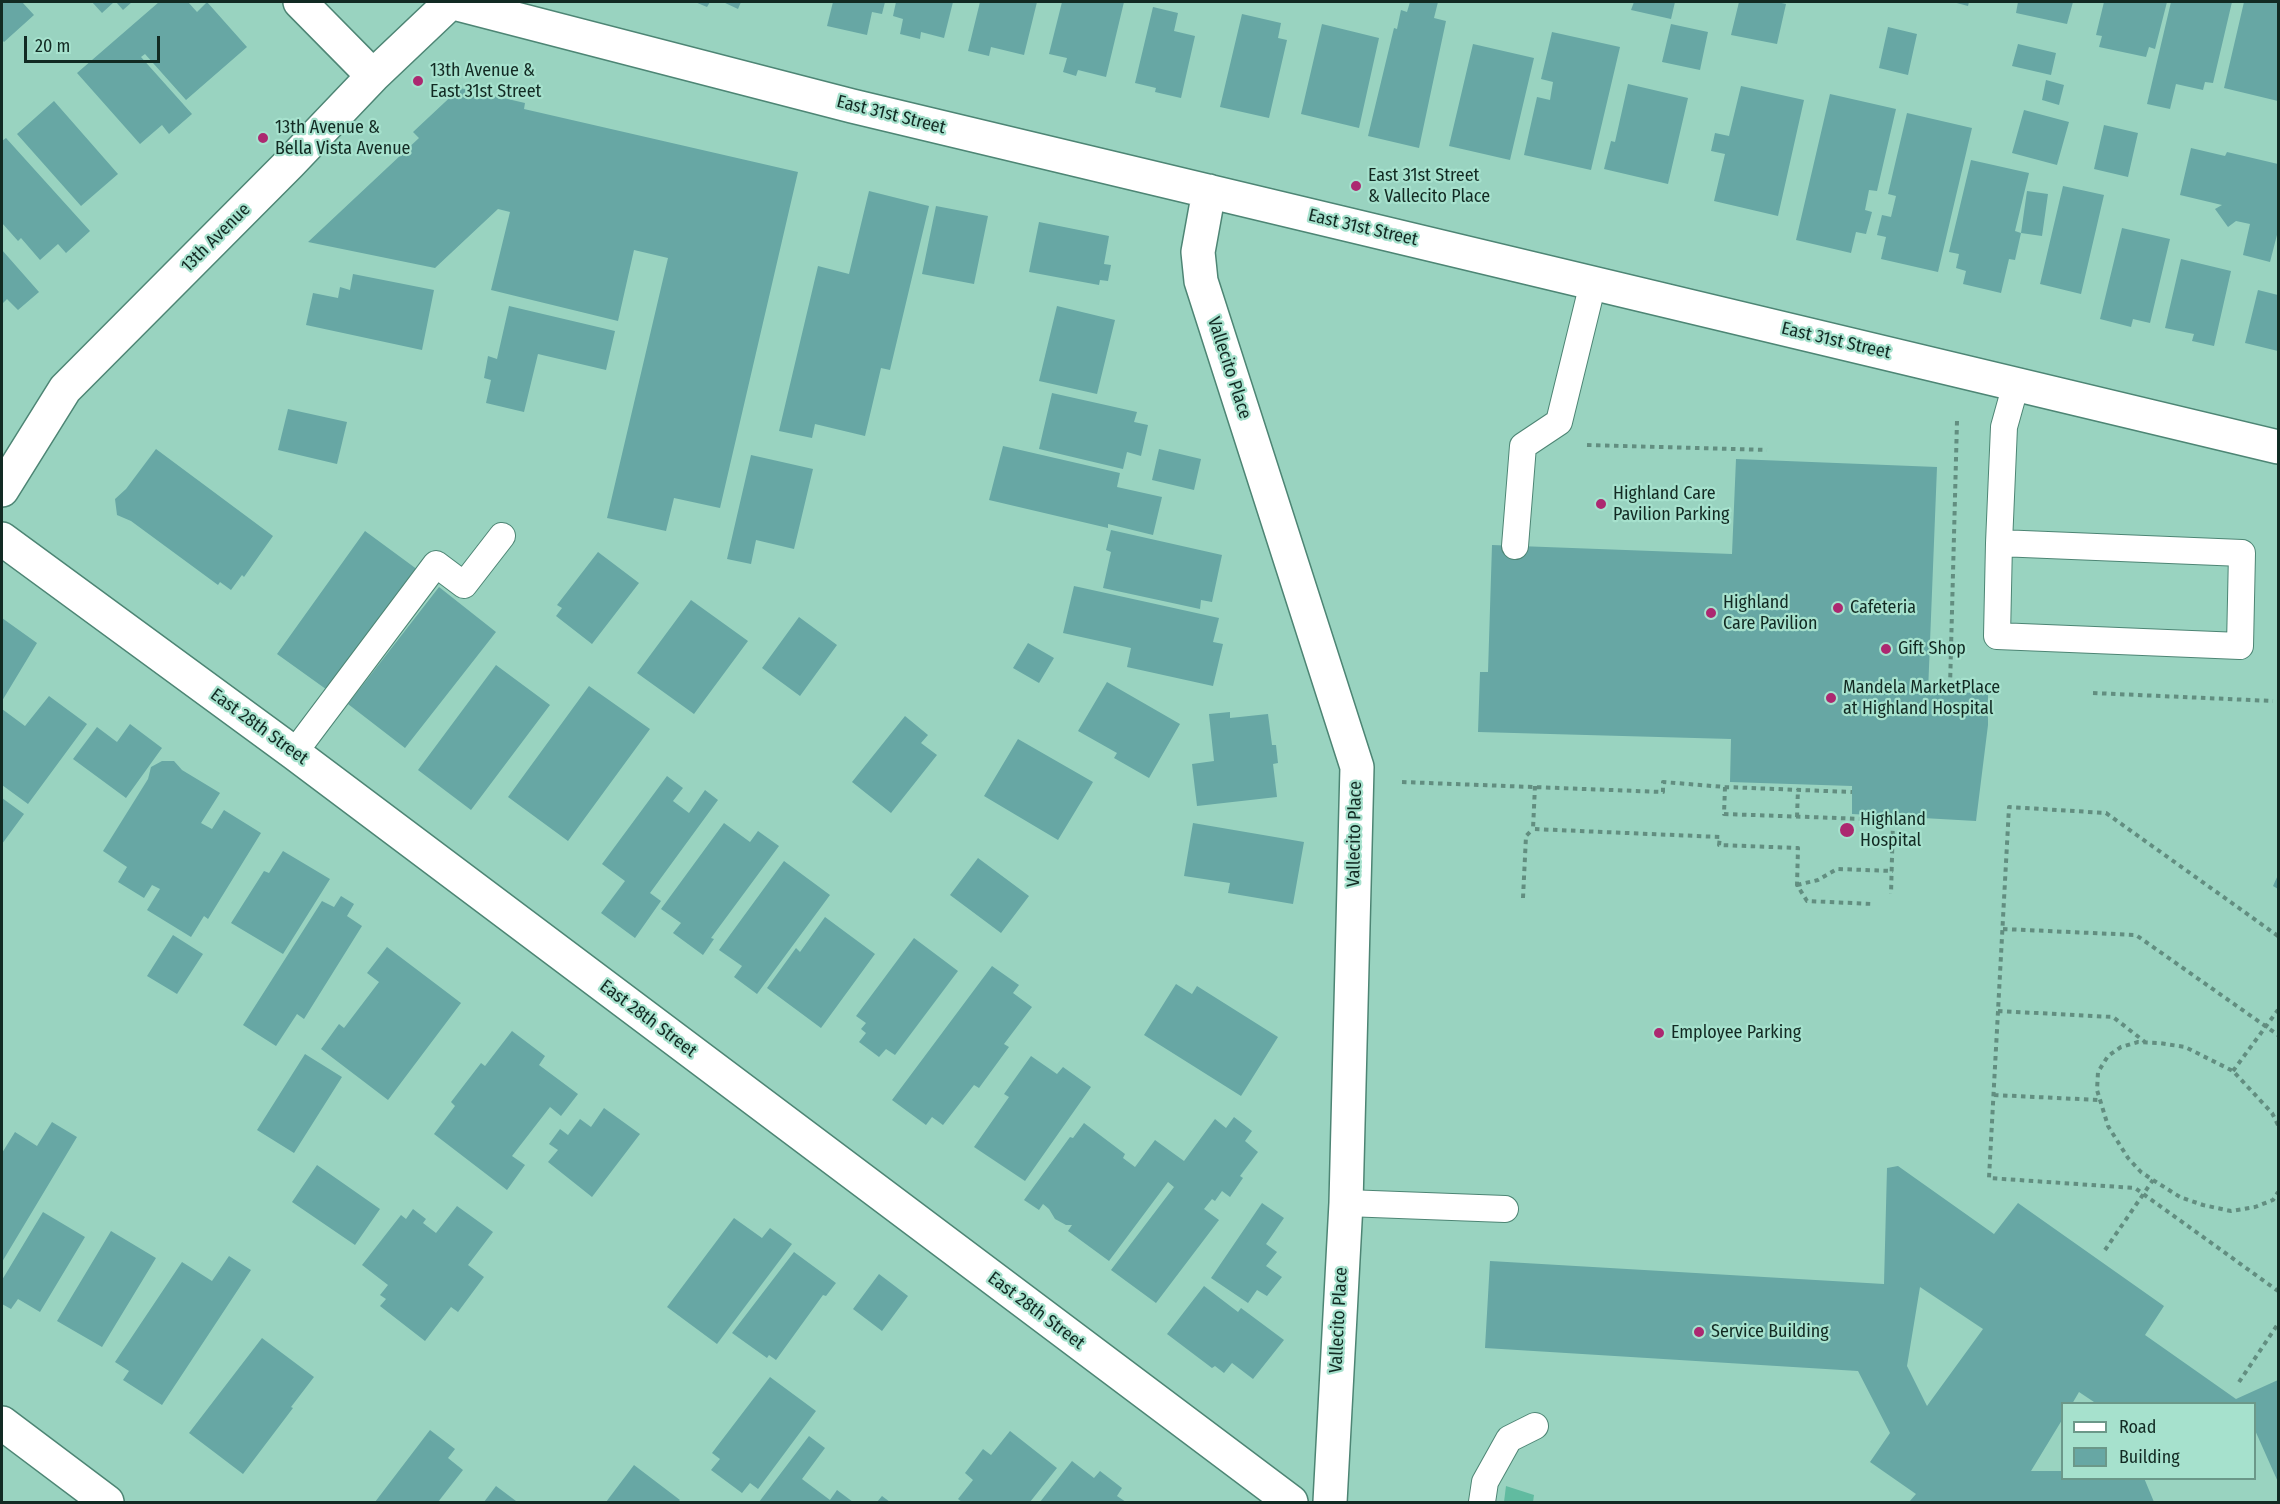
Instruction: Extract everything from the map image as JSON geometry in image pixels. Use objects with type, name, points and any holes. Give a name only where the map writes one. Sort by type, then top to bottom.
[{"type":"street","points":[[300,2],[373,75]]},
{"type":"street","name":"13th Avenue","points":[[2,490],[65,389],[290,163],[373,75],[450,2]]},
{"type":"street","name":"East 31st Street","points":[[450,2],[840,103],[2278,447]]},
{"type":"street","name":"Vallecito Place","points":[[1209,191],[1198,252],[1201,281],[1357,767],[1346,1203],[1330,1503]]},
{"type":"street","name":"East 28th Street","points":[[2,539],[294,753],[1291,1503]]},
{"type":"street","points":[[2,1423],[107,1503]]},
{"type":"lane","points":[[1515,546],[1523,446],[1559,422],[1593,283]]},
{"type":"lane","points":[[1999,543],[2242,553],[2240,646],[1997,636],[1999,543],[2004,427],[2016,384]]},
{"type":"lane","points":[[294,753],[436,564],[464,585],[502,537]]},
{"type":"lane","points":[[1346,1203],[1505,1209]]},
{"type":"lane","points":[[1482,1503],[1485,1482],[1509,1439],[1535,1426]]},
{"type":"path","points":[[1957,421],[1950,687],[1972,689]]},
{"type":"path","points":[[1559,422],[1567,445],[1767,450]]},
{"type":"path","points":[[2093,693],[2274,701]]},
{"type":"path","points":[[1402,782],[1663,792],[1663,783],[1852,792]]},
{"type":"path","points":[[1523,898],[1526,836],[1533,829],[1535,786]]},
{"type":"path","points":[[1725,787],[1724,814],[1893,820],[1892,894]]},
{"type":"path","points":[[1797,817],[1798,789]]},
{"type":"path","points":[[2278,936],[2106,813],[2009,807],[1989,1178],[2135,1188],[2278,1291]]},
{"type":"path","points":[[1533,829],[1720,837],[1719,845],[1798,848],[1797,885],[1807,901],[1874,904]]},
{"type":"path","points":[[1797,885],[1818,880],[1837,869],[1893,871]]},
{"type":"path","points":[[2003,929],[2136,935],[2278,1035]]},
{"type":"path","points":[[2233,1071],[2278,1010]]},
{"type":"path","points":[[1998,1011],[2113,1017],[2146,1042]]},
{"type":"path","points":[[2278,1125],[2272,1113],[2233,1071],[2185,1047],[2146,1042],[2121,1047],[2108,1056],[2098,1072],[2097,1090],[2108,1126],[2128,1158],[2153,1180],[2180,1197],[2231,1211],[2256,1207],[2273,1200],[2278,1192]]},
{"type":"path","points":[[1994,1095],[2099,1100]]},
{"type":"path","points":[[2105,1250],[2153,1180]]},
{"type":"path","points":[[2239,1382],[2278,1324]]},
{"type":"green space","points":[[1506,1486],[1534,1495],[1533,1502],[1504,1502]]},
{"type":"building","points":[[2,2],[22,2],[34,15],[4,42],[2,40]]},
{"type":"building","points":[[92,2],[114,2],[102,13]]},
{"type":"building","points":[[116,2],[132,2],[123,10]]},
{"type":"building","points":[[159,2],[188,2],[197,12],[207,2],[247,47],[186,100],[145,54],[141,57],[192,114],[169,134],[162,125],[140,144],[77,73]]},
{"type":"building","points":[[695,2],[710,2],[707,7]]},
{"type":"building","points":[[723,2],[741,2],[738,9]]},
{"type":"building","points":[[833,2],[885,2],[882,14],[872,12],[867,35],[827,26]]},
{"type":"building","points":[[896,2],[953,2],[944,38],[921,32],[920,39],[900,34],[903,19],[893,16]]},
{"type":"building","points":[[980,2],[1037,2],[1024,55],[991,47],[989,56],[968,51]]},
{"type":"building","points":[[1062,2],[1124,2],[1106,77],[1078,70],[1076,76],[1063,72],[1067,58],[1049,54]]},
{"type":"building","points":[[1410,2],[1438,2],[1434,18],[1446,21],[1419,148],[1368,136],[1394,28],[1397,29],[1401,10],[1407,12]]},
{"type":"building","points":[[1634,2],[1675,2],[1671,19],[1631,10]]},
{"type":"building","points":[[1739,2],[1786,4],[1777,44],[1731,35]]},
{"type":"building","points":[[1953,2],[1969,2],[1968,6]]},
{"type":"building","points":[[2018,2],[2073,2],[2067,24],[2016,13]]},
{"type":"building","points":[[2104,2],[2167,2],[2155,49],[2149,47],[2146,57],[2099,47],[2102,36],[2096,35]]},
{"type":"building","points":[[2171,2],[2232,2],[2213,83],[2205,82],[2203,90],[2176,84],[2170,109],[2147,104]]},
{"type":"building","points":[[2244,2],[2278,2],[2278,101],[2224,88]]},
{"type":"building","points":[[1153,7],[1178,13],[1174,31],[1195,36],[1181,98],[1155,92],[1156,88],[1135,83]]},
{"type":"building","points":[[1242,14],[1281,23],[1278,38],[1287,40],[1269,118],[1220,107]]},
{"type":"building","points":[[1322,24],[1379,38],[1359,128],[1301,114]]},
{"type":"building","points":[[1671,24],[1708,32],[1700,70],[1662,62]]},
{"type":"building","points":[[1888,27],[1917,34],[1908,75],[1879,68]]},
{"type":"building","points":[[1552,32],[1620,47],[1591,170],[1524,155],[1537,97],[1550,100],[1553,82],[1541,79]]},
{"type":"building","points":[[1473,44],[1534,58],[1510,160],[1449,146]]},
{"type":"building","points":[[2018,44],[2056,53],[2051,75],[2012,66]]},
{"type":"building","points":[[2046,80],[2064,85],[2059,105],[2042,100]]},
{"type":"building","points":[[1628,84],[1688,98],[1668,184],[1604,169],[1611,141],[1615,142]]},
{"type":"building","points":[[1741,86],[1804,100],[1778,216],[1714,201],[1725,154],[1711,151],[1715,133],[1729,136]]},
{"type":"building","points":[[460,88],[525,103],[524,109],[798,172],[720,508],[674,498],[666,531],[607,518],[668,258],[634,250],[618,321],[491,290],[510,212],[498,209],[435,268],[308,242],[419,138],[413,132]]},
{"type":"building","points":[[1830,94],[1896,109],[1877,191],[1869,190],[1865,210],[1872,212],[1866,234],[1856,232],[1851,253],[1796,240]]},
{"type":"building","points":[[54,101],[118,174],[81,206],[17,134]]},
{"type":"building","points":[[2024,110],[2069,122],[2057,165],[2012,153]]},
{"type":"building","points":[[1907,113],[1972,128],[1938,272],[1881,259],[1886,237],[1877,235],[1882,215],[1891,217],[1896,196],[1888,194]]},
{"type":"building","points":[[2104,125],[2138,133],[2128,177],[2094,169]]},
{"type":"building","points":[[6,138],[90,231],[66,253],[58,244],[40,260],[21,238],[18,241],[2,223],[2,141]]},
{"type":"building","points":[[2191,148],[2225,156],[2227,152],[2278,164],[2278,231],[2270,262],[2243,255],[2250,224],[2236,221],[2228,227],[2215,209],[2222,205],[2180,195]]},
{"type":"building","points":[[1971,160],[2029,173],[2015,231],[2021,233],[2015,260],[2009,259],[2001,293],[1963,284],[1966,271],[1956,268],[1959,254],[1949,252]]},
{"type":"building","points":[[2063,186],[2104,195],[2081,294],[2040,284]]},
{"type":"building","points":[[869,191],[929,206],[890,370],[881,368],[865,436],[815,424],[812,438],[779,431],[818,266],[849,274]]},
{"type":"building","points":[[2027,191],[2048,194],[2042,236],[2021,233]]},
{"type":"building","points":[[936,206],[988,216],[974,284],[922,274]]},
{"type":"building","points":[[1039,222],[1109,236],[1104,264],[1111,265],[1108,281],[1100,280],[1099,285],[1029,272]]},
{"type":"building","points":[[2122,228],[2170,239],[2150,323],[2133,319],[2131,327],[2100,319]]},
{"type":"building","points":[[2,250],[39,292],[18,310],[7,299],[2,304]]},
{"type":"building","points":[[2181,259],[2231,271],[2214,346],[2192,341],[2194,334],[2165,328]]},
{"type":"building","points":[[353,274],[434,290],[422,350],[306,325],[313,293],[338,298],[340,287],[350,290]]},
{"type":"building","points":[[2258,290],[2278,295],[2278,351],[2245,343]]},
{"type":"building","points":[[509,306],[615,331],[606,370],[538,354],[524,412],[486,403],[491,380],[484,378],[488,356],[497,359]]},
{"type":"building","points":[[1057,306],[1115,320],[1097,394],[1039,381]]},
{"type":"building","points":[[1052,393],[1137,412],[1134,422],[1148,425],[1141,456],[1127,452],[1123,469],[1039,449]]},
{"type":"building","points":[[288,409],[347,422],[337,464],[278,450]]},
{"type":"building","points":[[1003,446],[1120,473],[1117,487],[1162,497],[1153,535],[1108,524],[1108,528],[989,500]]},
{"type":"building","points":[[156,449],[273,536],[244,577],[242,575],[231,590],[220,582],[218,585],[131,521],[117,515],[115,499],[126,489]]},
{"type":"building","points":[[1159,449],[1201,459],[1194,490],[1152,480]]},
{"type":"building","points":[[751,455],[813,469],[794,549],[756,540],[751,564],[727,559]]},
{"type":"building","name":"Highland Care Pavilion","points":[[1736,459],[1937,467],[1928,692],[1988,693],[1988,725],[1976,821],[1852,814],[1852,786],[1730,782],[1731,739],[1478,732],[1480,672],[1488,672],[1492,545],[1732,554]]},
{"type":"building","points":[[1111,530],[1222,555],[1212,602],[1201,600],[1200,609],[1103,588],[1111,552],[1106,550]]},
{"type":"building","points":[[365,531],[418,570],[330,692],[277,654]]},
{"type":"building","points":[[598,552],[639,583],[592,644],[556,616],[562,608],[557,605]]},
{"type":"building","points":[[1074,586],[1219,618],[1213,642],[1223,644],[1213,686],[1127,667],[1131,648],[1063,633]]},
{"type":"building","points":[[439,587],[496,632],[405,748],[348,704]]},
{"type":"building","points":[[691,600],[748,641],[694,714],[637,673]]},
{"type":"building","points":[[799,617],[837,645],[800,696],[762,668]]},
{"type":"building","points":[[2,618],[37,643],[2,701]]},
{"type":"building","points":[[1028,643],[1054,658],[1039,683],[1013,668]]},
{"type":"building","points":[[496,665],[550,705],[471,810],[418,770]]},
{"type":"building","points":[[1107,682],[1180,724],[1149,778],[1114,758],[1117,753],[1078,731]]},
{"type":"building","points":[[589,686],[650,729],[568,841],[508,797]]},
{"type":"building","points":[[49,696],[87,724],[28,804],[2,785],[2,709],[25,726]]},
{"type":"building","points":[[1230,712],[1230,718],[1268,714],[1272,745],[1276,745],[1278,763],[1273,764],[1277,797],[1197,806],[1192,764],[1214,761],[1209,714]]},
{"type":"building","points":[[905,716],[928,735],[921,743],[937,755],[891,813],[852,782]]},
{"type":"building","points":[[130,724],[162,748],[126,798],[73,759],[97,727],[117,742]]},
{"type":"building","points":[[1018,739],[1093,782],[1058,840],[984,796]]},
{"type":"building","points":[[162,761],[174,761],[182,770],[220,793],[201,823],[212,829],[224,810],[261,833],[208,919],[204,916],[191,937],[147,910],[160,889],[152,885],[144,898],[118,882],[127,867],[103,851],[148,779],[151,767]]},
{"type":"building","points":[[667,776],[683,788],[673,801],[689,813],[705,790],[718,800],[650,893],[661,901],[635,938],[601,913],[625,881],[602,864]]},
{"type":"building","points":[[2,798],[24,814],[2,844]]},
{"type":"building","points":[[724,823],[750,842],[758,831],[779,846],[711,938],[714,939],[703,955],[673,933],[681,923],[661,909]]},
{"type":"building","points":[[1193,823],[1304,842],[1293,904],[1228,893],[1230,883],[1184,876]]},
{"type":"building","points":[[283,851],[330,879],[283,954],[231,923],[264,871],[269,873]]},
{"type":"building","points":[[978,858],[1029,896],[1001,933],[950,895]]},
{"type":"building","points":[[784,861],[830,895],[757,994],[734,977],[742,966],[719,950]]},
{"type":"building","points":[[2278,875],[2278,889],[2273,886]]},
{"type":"building","points":[[341,896],[354,904],[347,916],[362,926],[304,1019],[297,1014],[276,1046],[243,1025],[322,901],[334,907]]},
{"type":"building","points":[[825,917],[875,954],[821,1028],[767,988],[796,948],[800,952]]},
{"type":"building","points":[[173,935],[203,954],[177,994],[147,976]]},
{"type":"building","points":[[914,938],[958,971],[895,1055],[886,1049],[879,1057],[859,1042],[866,1033],[861,1029],[866,1023],[856,1016]]},
{"type":"building","points":[[387,947],[461,1003],[388,1100],[321,1049],[339,1024],[344,1028],[379,982],[367,973]]},
{"type":"building","points":[[992,966],[1019,985],[1013,993],[1032,1007],[1004,1044],[1009,1047],[979,1088],[974,1085],[943,1125],[932,1117],[926,1125],[892,1100]]},
{"type":"building","points":[[1176,984],[1192,994],[1197,986],[1278,1037],[1241,1096],[1144,1035]]},
{"type":"building","points":[[512,1031],[545,1056],[539,1065],[578,1094],[561,1116],[550,1107],[512,1156],[525,1165],[507,1190],[434,1134],[455,1106],[451,1102],[481,1063],[485,1066]]},
{"type":"building","points":[[305,1054],[342,1077],[294,1153],[257,1130]]},
{"type":"building","points":[[1031,1056],[1057,1074],[1063,1067],[1091,1087],[1025,1181],[974,1147],[1009,1097],[1004,1094]]},
{"type":"building","points":[[604,1108],[640,1134],[592,1197],[548,1162],[558,1150],[549,1144],[560,1129],[568,1135],[580,1119],[591,1127]]},
{"type":"building","points":[[1234,1117],[1252,1131],[1245,1141],[1258,1152],[1240,1176],[1243,1178],[1230,1197],[1222,1191],[1215,1201],[1212,1199],[1204,1209],[1219,1220],[1156,1303],[1111,1270],[1174,1187],[1168,1182],[1109,1261],[1068,1231],[1072,1225],[1066,1225],[1055,1219],[1043,1204],[1039,1210],[1024,1200],[1070,1137],[1073,1138],[1084,1123],[1125,1154],[1123,1158],[1135,1167],[1155,1140],[1184,1161],[1215,1119],[1226,1128]]},
{"type":"building","points":[[52,1122],[77,1137],[2,1262],[2,1153],[15,1132],[37,1146]]},
{"type":"building","points":[[317,1165],[380,1209],[355,1245],[292,1202]]},
{"type":"building","name":"Service Building","points":[[1898,1166],[1994,1234],[2018,1203],[2164,1306],[2145,1335],[2236,1399],[2278,1380],[2278,1482],[2256,1432],[2256,1402],[2094,1402],[2079,1392],[2073,1402],[2061,1402],[2061,1422],[2031,1471],[2061,1471],[2061,1480],[2145,1480],[2154,1502],[1909,1502],[1916,1494],[1870,1462],[1890,1433],[1858,1371],[1485,1348],[1490,1261],[1884,1284],[1887,1168]],"holes":[[[1920,1287],[1983,1329],[1927,1406],[1907,1366]]]},
{"type":"building","points":[[1262,1203],[1284,1218],[1266,1244],[1277,1252],[1266,1266],[1282,1277],[1267,1296],[1257,1290],[1248,1303],[1211,1278]]},
{"type":"building","points":[[457,1206],[493,1232],[468,1265],[484,1277],[458,1312],[451,1307],[425,1341],[380,1306],[386,1299],[380,1295],[388,1285],[362,1265],[401,1215],[406,1219],[413,1209],[426,1219],[423,1223],[436,1233]]},
{"type":"building","points":[[43,1212],[85,1237],[40,1312],[18,1299],[11,1309],[2,1304],[2,1280]]},
{"type":"building","points":[[734,1218],[762,1238],[770,1228],[792,1244],[717,1344],[667,1307]]},
{"type":"building","points":[[111,1231],[156,1258],[102,1347],[57,1321]]},
{"type":"building","points":[[794,1252],[836,1283],[826,1296],[823,1295],[776,1360],[769,1355],[767,1358],[732,1333]]},
{"type":"building","points":[[229,1256],[251,1270],[162,1405],[123,1380],[129,1371],[115,1362],[182,1262],[212,1281]]},
{"type":"building","points":[[879,1274],[908,1296],[882,1331],[853,1309]]},
{"type":"building","points":[[1204,1286],[1238,1312],[1241,1308],[1284,1340],[1253,1379],[1232,1363],[1224,1373],[1215,1366],[1212,1368],[1167,1334]]},
{"type":"building","points":[[262,1338],[314,1377],[243,1474],[189,1433]]},
{"type":"building","points":[[770,1377],[816,1411],[758,1489],[750,1483],[742,1493],[711,1470],[720,1459],[712,1453]]},
{"type":"building","points":[[430,1430],[455,1449],[448,1458],[463,1470],[438,1502],[375,1502]]},
{"type":"building","points":[[1010,1431],[1057,1468],[1030,1502],[962,1502],[958,1499],[973,1480],[965,1473],[983,1449],[991,1455]]},
{"type":"building","points":[[809,1436],[825,1448],[802,1479],[830,1500],[837,1490],[853,1502],[759,1502]]},
{"type":"building","points":[[1072,1461],[1094,1478],[1100,1471],[1122,1488],[1117,1496],[1126,1502],[1040,1502]]},
{"type":"building","points":[[634,1465],[680,1500],[678,1502],[606,1502]]},
{"type":"building","points":[[496,1486],[516,1501],[484,1502]]},
{"type":"building","points":[[882,1496],[890,1502],[877,1502]]},
{"type":"place","name":"13th Avenue & East 31st Street","points":[[418,81]]},
{"type":"place","name":"13th Avenue & Bella Vista Avenue","points":[[263,138]]},
{"type":"place","name":"East 31st Street & Vallecito Place","points":[[1356,186]]},
{"type":"place","name":"Highland Care Pavilion Parking","points":[[1601,504]]},
{"type":"place","name":"Cafeteria","points":[[1838,608]]},
{"type":"place","name":"Highland Care Pavilion","points":[[1711,613]]},
{"type":"place","name":"Gift Shop","points":[[1886,649]]},
{"type":"place","name":"Mandela MarketPlace at Highland Hospital","points":[[1831,698]]},
{"type":"place","name":"Highland Hospital","points":[[1847,830]]},
{"type":"place","name":"Employee Parking","points":[[1659,1033]]},
{"type":"place","name":"Service Building","points":[[1699,1332]]}]
